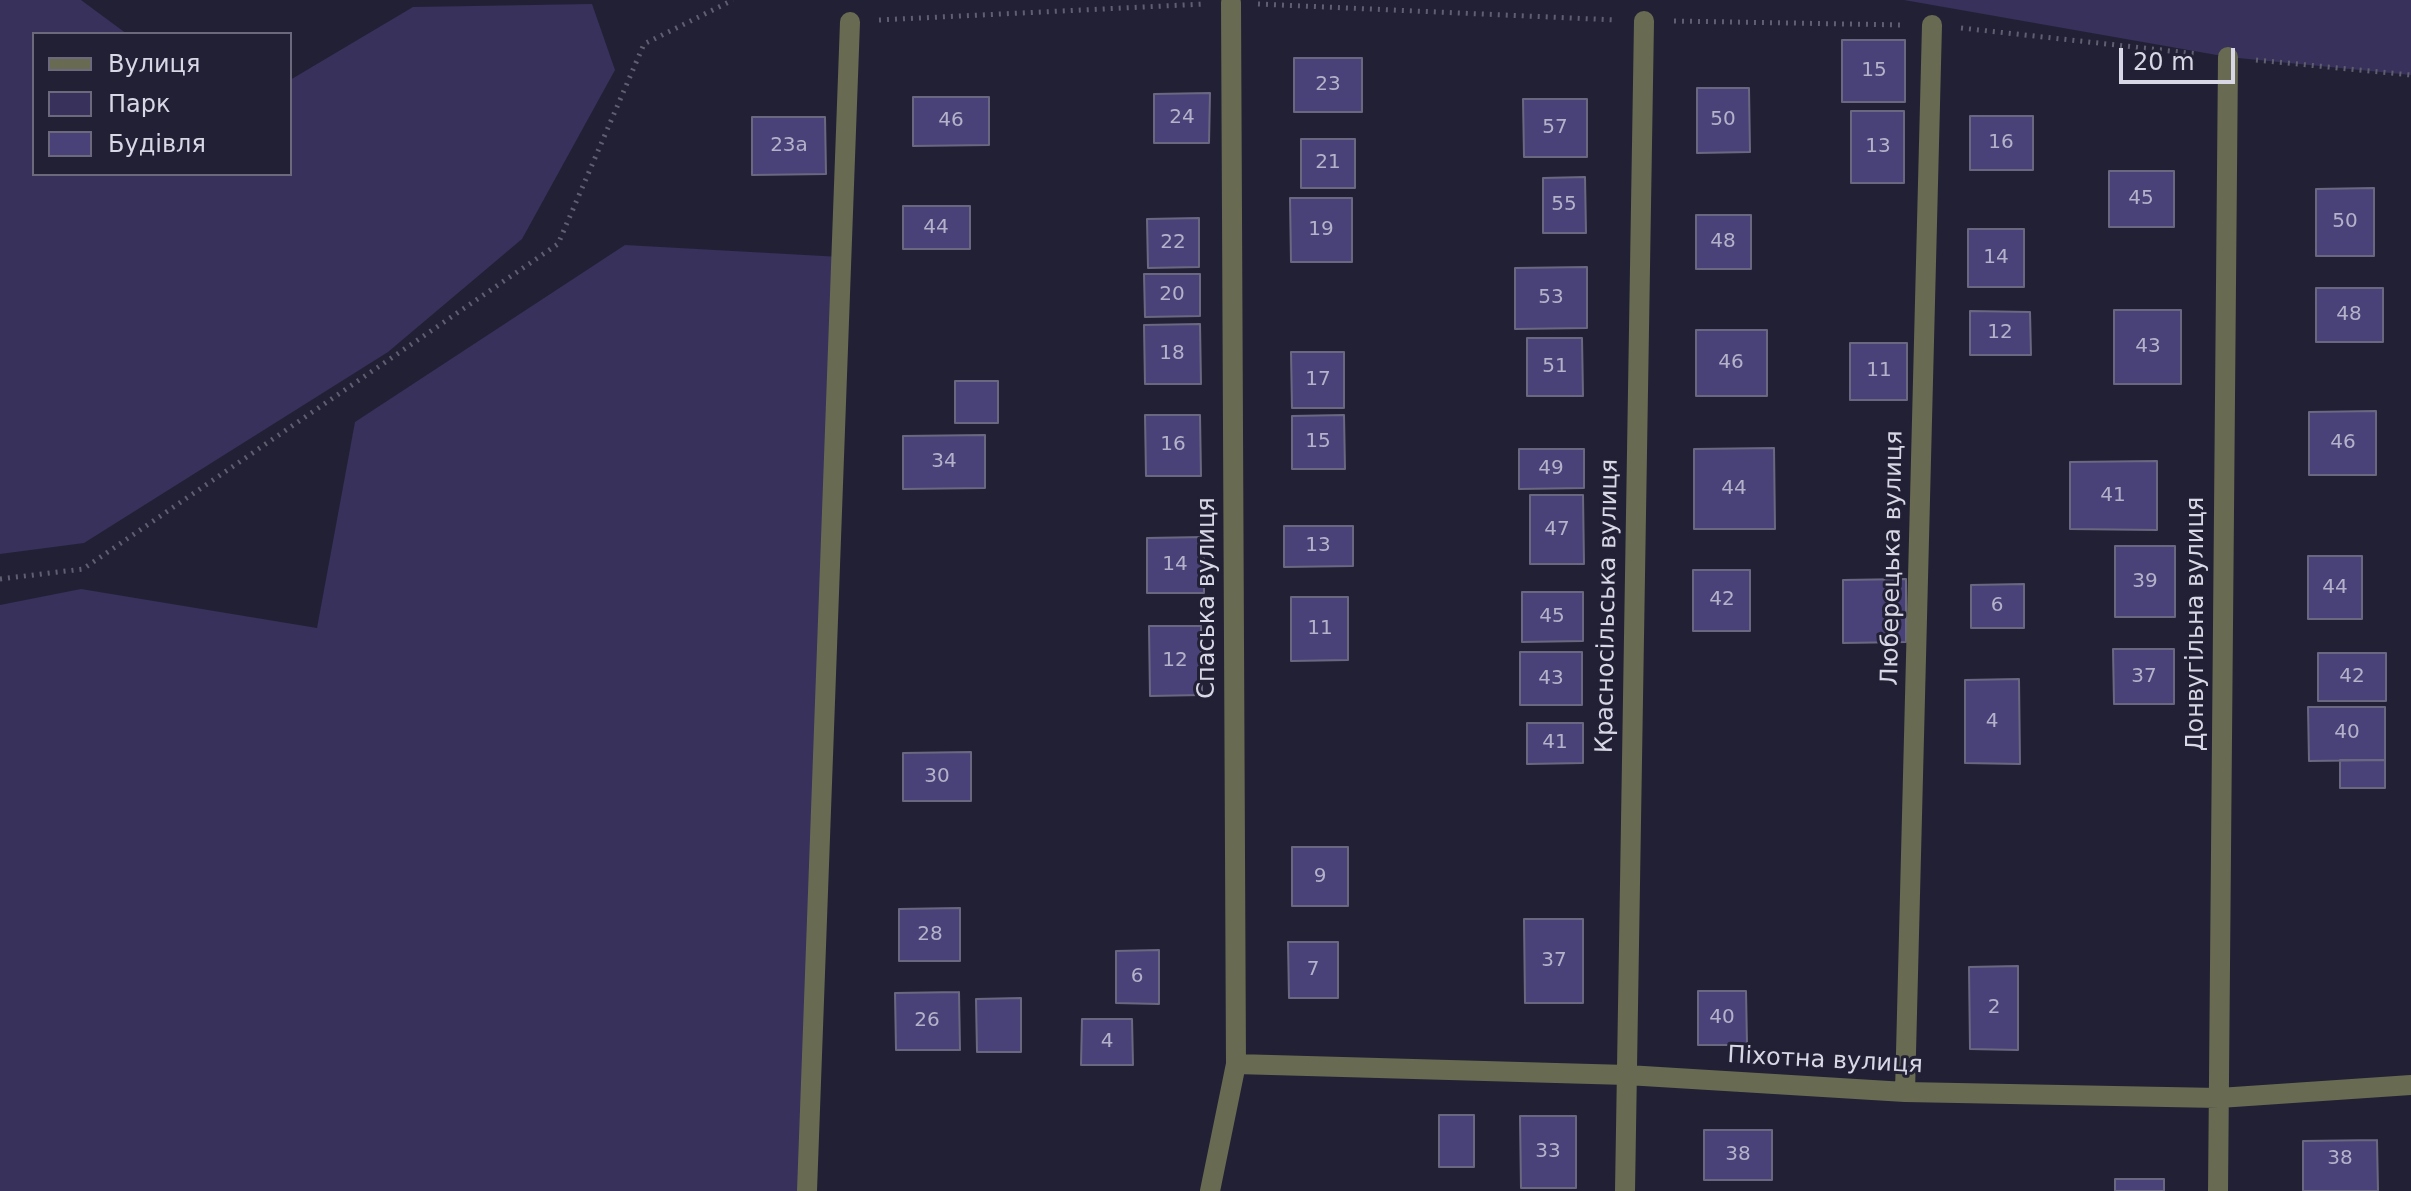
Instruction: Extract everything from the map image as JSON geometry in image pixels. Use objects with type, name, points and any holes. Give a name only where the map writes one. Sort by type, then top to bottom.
[{"type":"street","name":"Спаська вулиця","points":[[1210,1191],[1236,1064],[1231,3]]},
{"type":"street","name":"Красносільська вулиця","points":[[1625,1191],[1644,21]]},
{"type":"street","points":[[807,1191],[850,22]]},
{"type":"street","name":"Люберецька вулиця","points":[[1905,1092],[1932,25]]},
{"type":"street","name":"Донвугільна вулиця","points":[[2218,1191],[2228,57]]},
{"type":"street","name":"Піхотна вулиця","points":[[1236,1064],[1627,1075],[1905,1092],[2219,1098],[2411,1085]]},
{"type":"path","points":[[0,579],[83,569],[558,244],[644,44],[733,0]]},
{"type":"green space","points":[[0,0],[81,0],[124,32],[32,32],[32,176],[292,176],[292,79],[413,7],[592,4],[615,70],[522,239],[388,352],[84,543],[0,554]]},
{"type":"green space","points":[[1904,0],[2411,0],[2411,75],[2228,57]]},
{"type":"green space","points":[[625,245],[841,257],[807,1191],[0,1191],[0,605],[81,589],[317,628],[355,422]]},
{"type":"building","points":[[1842,40],[1905,40],[1905,102],[1842,102]]},
{"type":"building","points":[[1294,58],[1362,58],[1362,112],[1294,112]]},
{"type":"building","points":[[1697,88],[1749,88],[1750,152],[1697,153]]},
{"type":"building","points":[[1210,93],[1209,143],[1154,143],[1154,94]]},
{"type":"building","points":[[913,97],[989,97],[989,145],[913,146]]},
{"type":"building","points":[[1523,99],[1587,99],[1587,157],[1524,157]]},
{"type":"building","points":[[1851,111],[1904,111],[1904,183],[1851,183]]},
{"type":"building","points":[[1970,116],[2033,116],[2033,170],[1970,170]]},
{"type":"building","points":[[752,117],[825,117],[826,174],[752,175]]},
{"type":"building","points":[[1301,139],[1355,139],[1355,188],[1301,188]]},
{"type":"building","points":[[2109,171],[2174,171],[2174,227],[2109,227]]},
{"type":"building","points":[[1585,177],[1586,233],[1543,233],[1543,178]]},
{"type":"building","points":[[2374,188],[2374,256],[2316,256],[2316,189]]},
{"type":"building","points":[[1290,198],[1352,198],[1352,262],[1291,262]]},
{"type":"building","points":[[903,206],[970,206],[970,249],[903,249]]},
{"type":"building","points":[[1696,215],[1751,215],[1751,269],[1696,269]]},
{"type":"building","points":[[1199,218],[1199,267],[1148,268],[1147,219]]},
{"type":"building","points":[[1968,229],[2024,229],[2024,287],[1968,287]]},
{"type":"building","points":[[1587,267],[1587,328],[1515,329],[1515,268]]},
{"type":"building","points":[[1144,274],[1200,274],[1200,316],[1145,317]]},
{"type":"building","points":[[2316,288],[2383,288],[2383,342],[2316,342]]},
{"type":"building","points":[[2114,310],[2181,310],[2181,384],[2114,384]]},
{"type":"building","points":[[1970,311],[2030,312],[2031,355],[1970,355]]},
{"type":"building","points":[[1200,324],[1201,384],[1145,384],[1144,325]]},
{"type":"building","points":[[1696,330],[1767,330],[1767,396],[1696,396]]},
{"type":"building","points":[[1527,338],[1582,338],[1583,396],[1527,396]]},
{"type":"building","points":[[1850,343],[1907,343],[1907,400],[1850,400]]},
{"type":"building","points":[[1291,352],[1344,352],[1344,408],[1292,408]]},
{"type":"building","points":[[955,381],[998,381],[998,423],[955,423]]},
{"type":"building","points":[[2376,411],[2376,475],[2309,475],[2309,412]]},
{"type":"building","points":[[1145,415],[1200,415],[1201,476],[1146,476]]},
{"type":"building","points":[[1344,415],[1345,469],[1292,469],[1292,416]]},
{"type":"building","points":[[985,435],[985,488],[903,489],[903,436]]},
{"type":"building","points":[[1774,448],[1775,529],[1694,529],[1694,449]]},
{"type":"building","points":[[1519,449],[1584,449],[1584,488],[1519,489]]},
{"type":"building","points":[[2157,461],[2157,530],[2070,529],[2070,462]]},
{"type":"building","points":[[1530,495],[1583,495],[1584,564],[1530,564]]},
{"type":"building","points":[[1284,526],[1353,526],[1353,566],[1284,567]]},
{"type":"building","points":[[1204,537],[1204,593],[1147,593],[1147,538]]},
{"type":"building","points":[[2115,546],[2175,546],[2175,617],[2115,617]]},
{"type":"building","points":[[2308,556],[2362,556],[2362,619],[2308,619]]},
{"type":"building","points":[[1693,570],[1750,570],[1750,631],[1693,631]]},
{"type":"building","points":[[1906,579],[1906,642],[1843,643],[1843,580]]},
{"type":"building","points":[[2024,584],[2024,628],[1971,628],[1971,585]]},
{"type":"building","points":[[1522,592],[1583,592],[1583,641],[1522,642]]},
{"type":"building","points":[[1291,597],[1348,597],[1348,660],[1291,661]]},
{"type":"building","points":[[1149,626],[1201,626],[1202,695],[1150,696]]},
{"type":"building","points":[[2113,649],[2174,649],[2174,704],[2114,704]]},
{"type":"building","points":[[1520,652],[1582,652],[1582,705],[1520,705]]},
{"type":"building","points":[[2318,653],[2386,653],[2386,701],[2318,701]]},
{"type":"building","points":[[2019,679],[2020,764],[1965,763],[1965,680]]},
{"type":"building","points":[[2308,707],[2385,707],[2385,760],[2309,761]]},
{"type":"building","points":[[1527,723],[1583,723],[1583,763],[1527,764]]},
{"type":"building","points":[[971,752],[971,801],[903,801],[903,753]]},
{"type":"building","points":[[2340,760],[2385,760],[2385,788],[2340,788]]},
{"type":"building","points":[[1292,847],[1348,847],[1348,906],[1292,906]]},
{"type":"building","points":[[960,908],[960,961],[899,961],[899,909]]},
{"type":"building","points":[[1524,919],[1583,919],[1583,1003],[1525,1003]]},
{"type":"building","points":[[1288,942],[1338,942],[1338,998],[1289,998]]},
{"type":"building","points":[[1159,950],[1159,1004],[1116,1003],[1116,951]]},
{"type":"building","points":[[2018,966],[2018,1050],[1970,1049],[1969,967]]},
{"type":"building","points":[[1698,991],[1746,991],[1747,1045],[1698,1045]]},
{"type":"building","points":[[959,992],[960,1050],[896,1050],[895,993]]},
{"type":"building","points":[[1021,998],[1021,1052],[977,1052],[976,999]]},
{"type":"building","points":[[1082,1019],[1132,1019],[1133,1065],[1081,1065]]},
{"type":"building","points":[[1439,1115],[1474,1115],[1474,1167],[1439,1167]]},
{"type":"building","points":[[1520,1116],[1576,1116],[1576,1188],[1521,1188]]},
{"type":"building","points":[[1704,1130],[1772,1130],[1772,1180],[1704,1180]]},
{"type":"building","points":[[2377,1140],[2378,1191],[2303,1191],[2303,1141]]},
{"type":"building","points":[[2115,1179],[2164,1179],[2164,1191],[2115,1191]]}]
